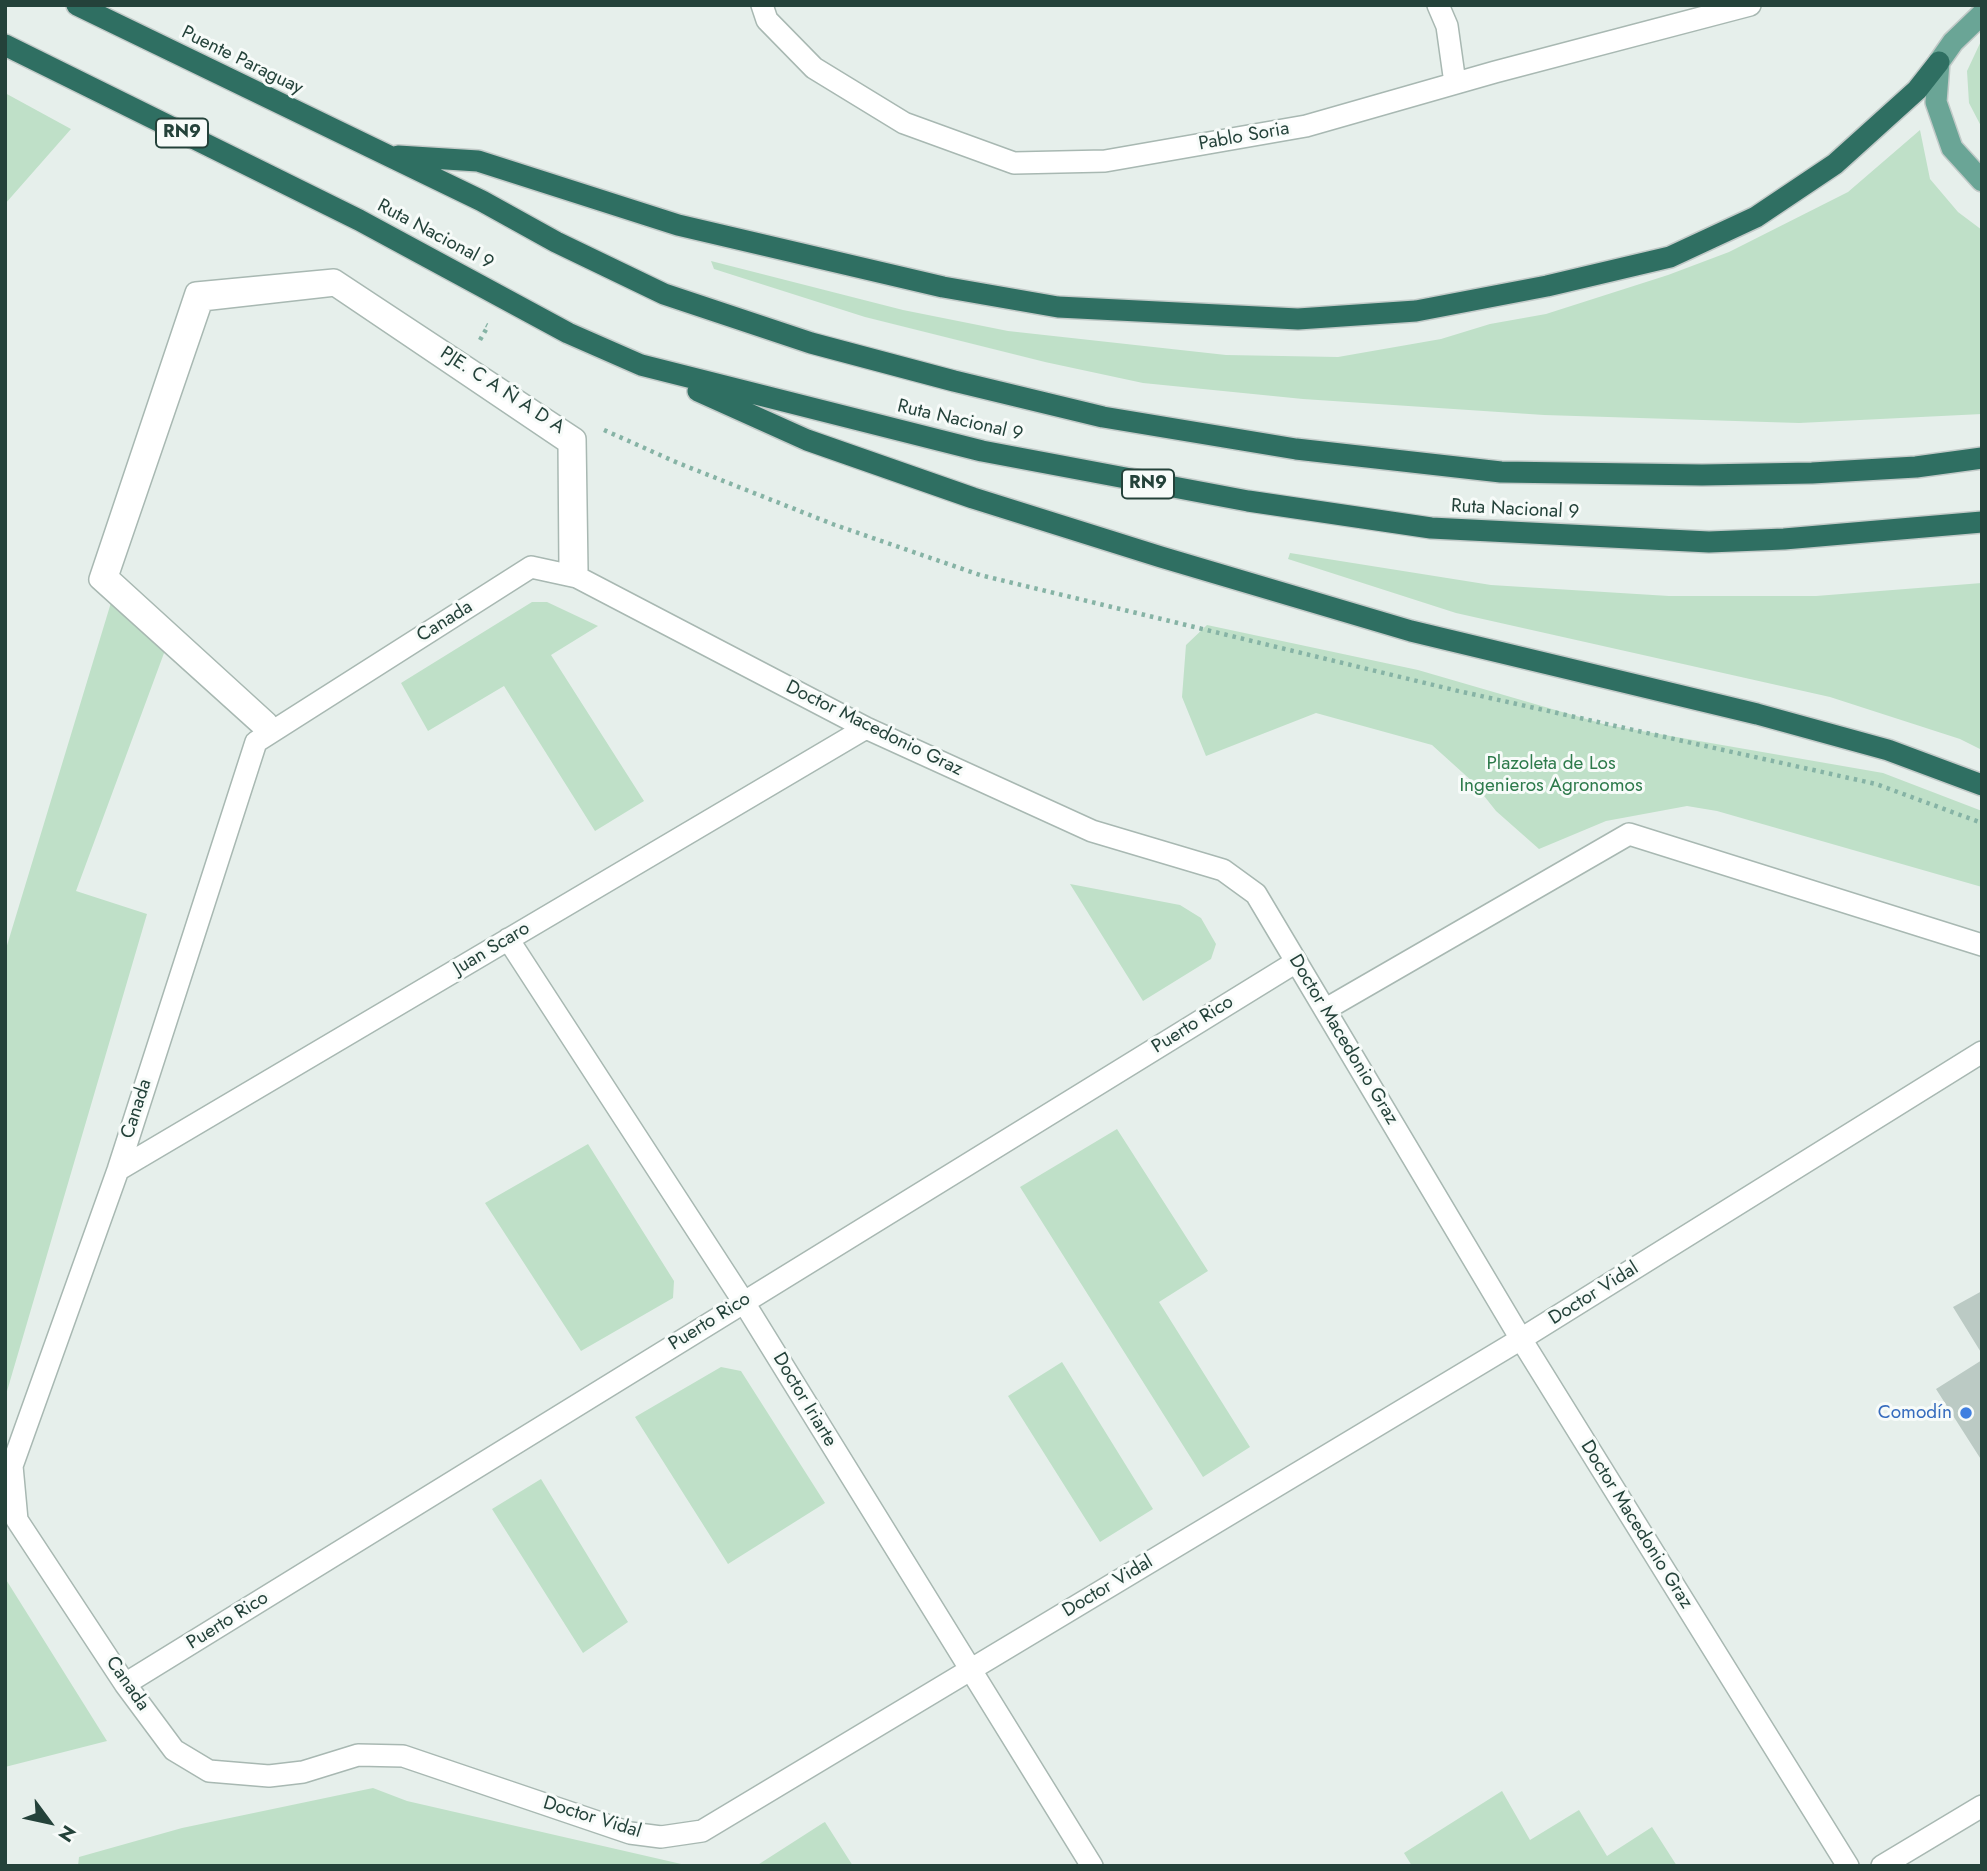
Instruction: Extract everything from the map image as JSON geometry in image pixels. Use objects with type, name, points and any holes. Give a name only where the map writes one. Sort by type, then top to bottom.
[{"type":"highway","name":"Puente Paraguay","points":[[77,5],[389,156]]},
{"type":"highway","name":"Ruta Nacional 9","points":[[5,46],[359,220],[568,332],[641,365],[982,451],[1236,499],[1431,528],[1709,541],[1783,539],[1982,522]]},
{"type":"highway","points":[[389,156],[478,161],[678,225],[943,287],[1058,307],[1298,319],[1416,311],[1547,286],[1670,257],[1756,217],[1835,164],[1917,90],[1939,62]]},
{"type":"highway","name":"Ruta Nacional 9","points":[[389,156],[664,294],[811,343],[954,382],[1103,417],[1296,449],[1501,472],[1702,475],[1812,473],[1916,467],[1982,458]]},
{"type":"highway","points":[[641,365],[807,440],[973,498],[1161,557],[1411,631],[1757,714],[1875,746],[1982,785]]},
{"type":"main road","points":[[1981,14],[1952,42],[1939,62],[1936,102],[1952,148],[1982,181]]},
{"type":"street","points":[[1438,5],[1447,26],[1455,83]]},
{"type":"street","name":"Pablo Soria","points":[[764,13],[814,68],[904,123],[1014,163],[1105,161],[1293,129],[1750,5]]},
{"type":"street","name":"PJE. C A Ñ A D A","points":[[334,280],[575,439],[577,570],[570,569],[569,443],[335,285],[202,300],[107,577],[267,723],[264,727],[100,579],[196,293],[334,280]]},
{"type":"street","name":"Doctor Macedonio Graz","points":[[531,567],[577,577],[866,728],[1092,831],[1223,870],[1256,894],[1521,1339],[1848,1866]]},
{"type":"street","name":"Canada","points":[[174,1750],[125,1684],[18,1520],[12,1466],[118,1170],[256,743],[531,567]]},
{"type":"street","name":"Juan Scaro","points":[[118,1170],[866,728]]},
{"type":"street","points":[[1326,1009],[1629,834],[1982,945]]},
{"type":"street","name":"Doctor Iriarte","points":[[508,939],[743,1301],[1092,1866]]},
{"type":"street","name":"Puerto Rico","points":[[125,1684],[1296,962]]},
{"type":"street","name":"Doctor Vidal","points":[[174,1750],[209,1771],[269,1776],[303,1772],[358,1755],[403,1756],[630,1833],[662,1837],[702,1831],[1521,1339],[1982,1052]]},
{"type":"street","points":[[1882,1866],[1982,1806]]},
{"type":"path","points":[[475,349],[488,326],[476,320]]},
{"type":"path","points":[[598,427],[678,463],[835,525],[980,575],[1468,693],[1876,784],[1982,823]]},
{"type":"green space","points":[[1982,39],[1982,128],[1969,103],[1967,71]]},
{"type":"green space","points":[[5,93],[71,129],[5,204]]},
{"type":"green space","points":[[1920,130],[1930,179],[1958,212],[1982,230],[1982,414],[1799,423],[1544,415],[1303,399],[1143,383],[1045,362],[865,317],[714,269],[711,261],[903,310],[1008,331],[1226,355],[1338,357],[1441,339],[1490,324],[1546,314],[1668,275],[1729,252],[1848,192]]},
{"type":"green space","points":[[1290,553],[1491,585],[1669,596],[1816,596],[1982,583],[1982,750],[1960,739],[1830,697],[1456,613],[1288,559]]},
{"type":"green space","points":[[113,596],[167,645],[76,891],[147,914],[5,1398],[5,952]]},
{"type":"green space","points":[[532,602],[547,602],[598,626],[551,655],[644,801],[595,831],[504,686],[428,731],[401,683]]},
{"type":"green space","name":"Plazoleta de Los Ingenieros Agronomos","points":[[1207,625],[1418,670],[1607,725],[1883,773],[1982,811],[1982,887],[1717,811],[1687,806],[1606,821],[1539,849],[1496,811],[1473,782],[1432,745],[1316,713],[1206,756],[1182,697],[1186,645]]},
{"type":"green space","points":[[1070,884],[1180,905],[1201,918],[1216,944],[1211,959],[1143,1001]]},
{"type":"green space","points":[[1117,1129],[1208,1271],[1159,1302],[1250,1447],[1203,1477],[1020,1187]]},
{"type":"green space","points":[[588,1144],[674,1281],[673,1298],[581,1351],[485,1203]]},
{"type":"green space","points":[[1062,1362],[1153,1509],[1100,1542],[1008,1396]]},
{"type":"green space","points":[[721,1367],[741,1371],[825,1503],[728,1564],[635,1417]]},
{"type":"green space","points":[[541,1479],[628,1622],[583,1653],[492,1509]]},
{"type":"green space","points":[[5,1578],[107,1741],[5,1767]]},
{"type":"green space","points":[[373,1788],[407,1801],[690,1866],[78,1866],[79,1857],[182,1828]]},
{"type":"green space","points":[[1502,1791],[1530,1840],[1579,1810],[1607,1856],[1652,1827],[1677,1866],[1412,1866],[1404,1853]]},
{"type":"green space","points":[[825,1822],[853,1866],[756,1866],[823,1823]]},
{"type":"building","name":"Comodín","points":[[1982,1291],[1982,1354],[1953,1307]]},
{"type":"building","name":"Comodín","points":[[1982,1360],[1982,1461],[1936,1389]]},
{"type":"place","name":"Comodín","points":[[1966,1413]]}]
